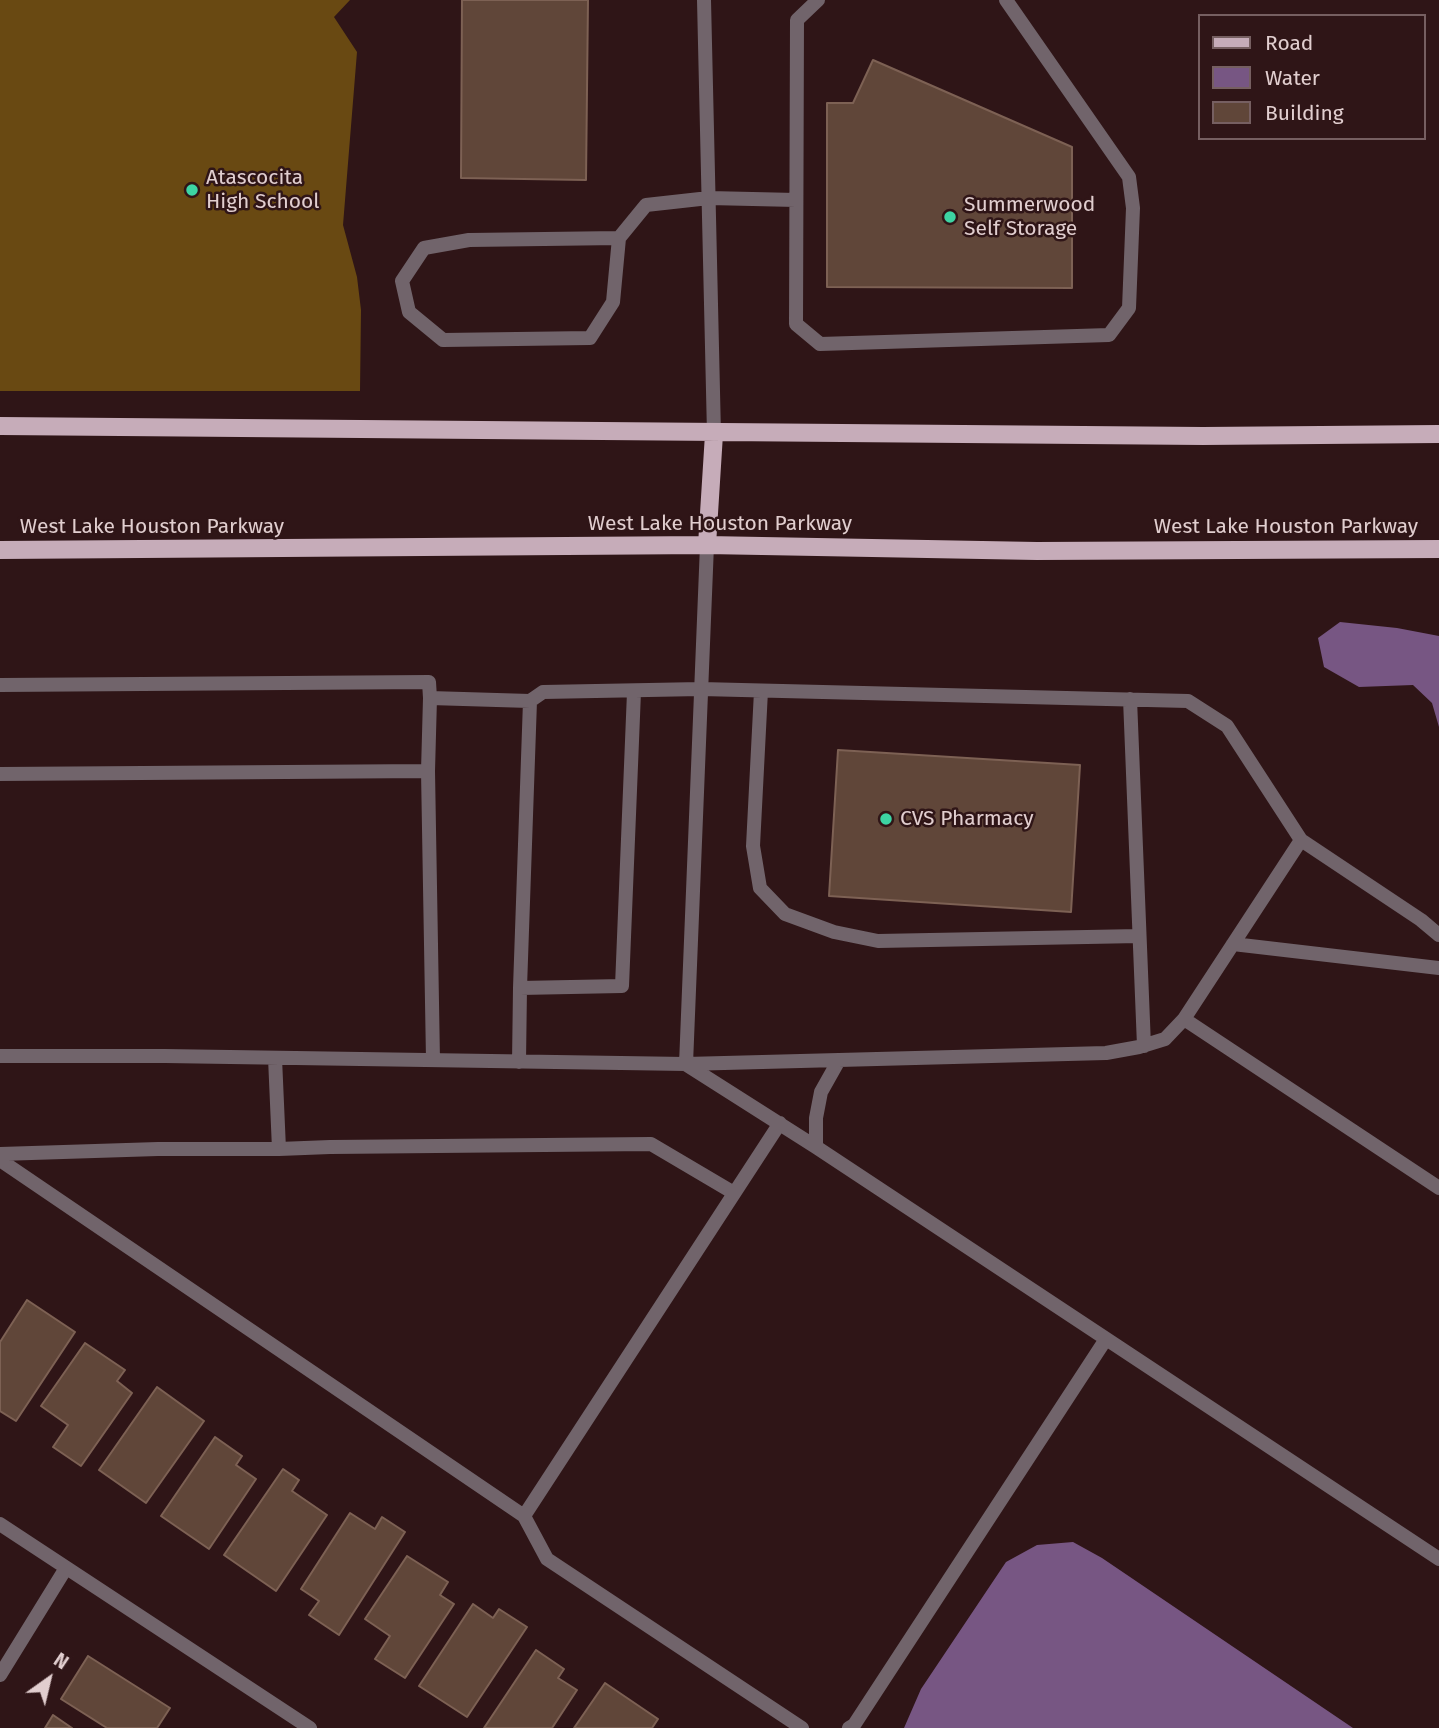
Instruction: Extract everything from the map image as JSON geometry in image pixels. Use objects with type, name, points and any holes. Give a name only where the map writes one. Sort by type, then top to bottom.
[{"type":"main road","points":[[0,426],[1203,436],[1439,434]]},
{"type":"main road","points":[[707,545],[714,433]]},
{"type":"main road","name":"West Lake Houston Parkway","points":[[0,550],[707,545],[1037,551],[1439,549]]},
{"type":"street","points":[[704,0],[714,433]]},
{"type":"street","points":[[818,0],[797,20],[796,324],[820,344],[1109,335],[1129,308],[1133,208],[1129,177],[1006,0]]},
{"type":"street","points":[[619,238],[469,240],[424,248],[402,281],[409,312],[443,340],[590,338],[613,302],[619,238],[646,205],[709,198],[796,200]]},
{"type":"street","points":[[686,1064],[707,545]]},
{"type":"street","points":[[0,685],[429,682],[433,1060]]},
{"type":"street","points":[[430,698],[530,701],[543,692],[701,689],[1188,701],[1227,726],[1301,839],[1439,935]]},
{"type":"street","points":[[761,691],[753,846],[760,888],[785,914],[834,932],[878,942],[1139,936]]},
{"type":"street","points":[[520,988],[622,986],[634,692]]},
{"type":"street","points":[[1130,699],[1144,1046]]},
{"type":"street","points":[[519,1062],[530,701]]},
{"type":"street","points":[[0,775],[428,771]]},
{"type":"street","points":[[0,1056],[686,1064],[1106,1053],[1165,1039],[1184,1019],[1301,839]]},
{"type":"street","points":[[1233,944],[1439,968]]},
{"type":"street","points":[[1184,1019],[1439,1188]]},
{"type":"street","points":[[275,1058],[279,1149]]},
{"type":"street","points":[[816,1147],[816,1118],[821,1092],[839,1060]]},
{"type":"street","points":[[686,1064],[1439,1559]]},
{"type":"street","points":[[524,1516],[780,1124]]},
{"type":"street","points":[[0,1154],[158,1149],[651,1144],[734,1193]]},
{"type":"street","points":[[0,1160],[524,1516],[547,1559],[802,1728]]},
{"type":"street","points":[[849,1728],[862,1713],[1106,1339]]},
{"type":"street","points":[[0,1524],[310,1728]]},
{"type":"street","points":[[0,1675],[66,1568]]},
{"type":"shaded area","name":"Atascocita High School","points":[[0,0],[350,0],[334,17],[357,52],[343,225],[357,277],[361,310],[360,391],[0,391]]},
{"type":"water","points":[[1340,622],[1439,636],[1439,727],[1432,703],[1413,685],[1359,687],[1324,667],[1318,638]]},
{"type":"water","points":[[1073,1542],[1102,1558],[1353,1728],[904,1728],[921,1689],[1006,1562],[1037,1545]]},
{"type":"building","points":[[462,0],[588,0],[586,180],[461,178]]},
{"type":"building","name":"Summerwood Self Storage","points":[[873,60],[1072,147],[1072,288],[827,287],[827,103],[853,103]]},
{"type":"building","points":[[838,750],[1080,765],[1071,912],[829,896]]},
{"type":"building","points":[[27,1300],[75,1332],[16,1421],[0,1411],[0,1342]]},
{"type":"building","points":[[85,1343],[125,1370],[117,1381],[132,1393],[81,1466],[53,1447],[68,1425],[41,1406]]},
{"type":"building","points":[[157,1387],[204,1421],[146,1503],[99,1470]]},
{"type":"building","points":[[215,1437],[242,1456],[236,1465],[256,1479],[209,1549],[161,1516]]},
{"type":"building","points":[[283,1469],[299,1480],[292,1491],[327,1515],[276,1591],[224,1555]]},
{"type":"building","points":[[350,1513],[375,1529],[382,1517],[405,1532],[339,1635],[309,1615],[319,1601],[301,1589]]},
{"type":"building","points":[[407,1556],[448,1582],[440,1595],[454,1604],[405,1678],[375,1659],[390,1636],[365,1619]]},
{"type":"building","points":[[473,1604],[493,1618],[499,1609],[527,1627],[467,1717],[419,1686]]},
{"type":"building","points":[[536,1650],[564,1669],[558,1678],[577,1690],[552,1728],[484,1728]]},
{"type":"building","points":[[88,1656],[170,1708],[157,1728],[107,1728],[61,1699]]},
{"type":"building","points":[[605,1683],[658,1719],[652,1728],[574,1728]]},
{"type":"building","points":[[53,1715],[72,1728],[45,1728]]},
{"type":"place","name":"Atascocita High School","points":[[192,190]]},
{"type":"place","name":"Summerwood Self Storage","points":[[950,217]]},
{"type":"place","name":"CVS Pharmacy","points":[[886,819]]}]
